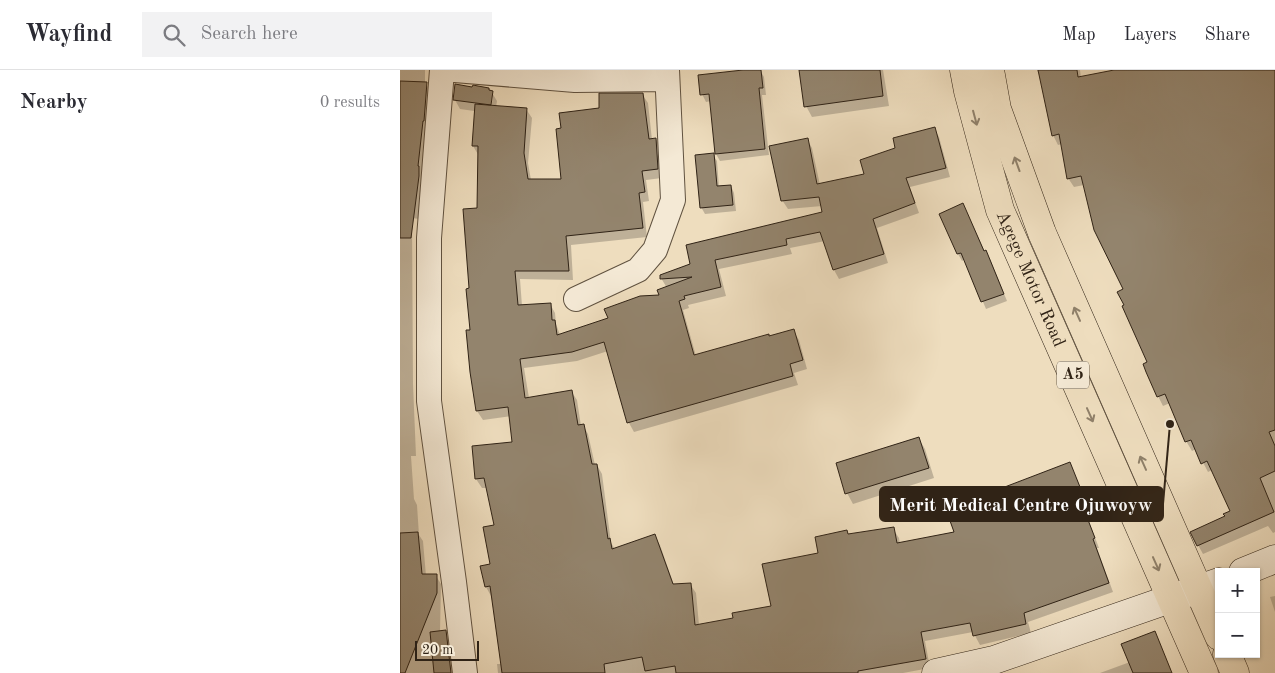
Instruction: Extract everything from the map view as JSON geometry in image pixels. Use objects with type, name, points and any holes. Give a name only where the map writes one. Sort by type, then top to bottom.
[{"type":"highway","name":"Agege Motor Road","points":[[964,70],[1000,210],[1204,673]]},
{"type":"highway","name":"Agege Motor Road","points":[[990,70],[997,109],[1042,233],[1209,586],[1215,616]]},
{"type":"highway","points":[[1229,658],[1235,673]]},
{"type":"street","points":[[442,70],[429,238],[429,401],[465,673]]},
{"type":"street","points":[[455,70],[575,80],[667,74],[673,200],[655,250],[638,270],[576,299]]},
{"type":"street","points":[[1253,568],[1275,559]]},
{"type":"street","points":[[936,673],[994,667],[1209,586]]},
{"type":"building","points":[[761,70],[763,88],[759,88],[765,149],[715,154],[709,94],[700,95],[698,75]]},
{"type":"building","points":[[799,70],[880,70],[883,96],[804,107]]},
{"type":"building","points":[[1038,70],[1077,70],[1078,77],[1114,70],[1275,70],[1275,430],[1269,432],[1275,446],[1275,471],[1260,478],[1274,512],[1197,546],[1190,532],[1225,516],[1223,514],[1230,511],[1207,461],[1201,464],[1191,440],[1185,442],[1165,394],[1157,397],[1146,372],[1143,364],[1147,362],[1117,292],[1123,289],[1094,230],[1081,176],[1067,179],[1059,134],[1052,136]]},
{"type":"building","points":[[400,81],[427,82],[418,166],[419,176],[411,238],[400,238]]},
{"type":"building","points":[[455,84],[489,88],[489,90],[493,91],[491,105],[453,100]]},
{"type":"building","points":[[599,93],[643,93],[649,139],[656,138],[658,169],[642,171],[645,192],[639,193],[643,228],[566,236],[569,271],[515,271],[518,305],[551,303],[552,320],[555,320],[557,335],[608,318],[604,309],[640,296],[659,295],[657,290],[692,277],[660,279],[660,275],[690,264],[686,245],[822,212],[819,197],[781,201],[769,146],[808,138],[817,184],[864,174],[860,160],[895,148],[893,138],[935,127],[946,168],[906,178],[915,203],[873,219],[884,254],[833,270],[820,232],[786,239],[787,245],[715,260],[721,287],[684,296],[685,299],[679,301],[694,355],[794,329],[803,360],[790,364],[793,376],[627,423],[604,342],[572,352],[520,359],[525,398],[572,390],[578,425],[584,424],[592,464],[597,464],[608,539],[610,538],[612,549],[655,534],[673,584],[691,583],[695,625],[733,618],[732,613],[771,606],[762,564],[818,553],[815,537],[847,530],[848,534],[894,527],[897,543],[954,532],[944,504],[975,493],[976,498],[1070,462],[1082,492],[1078,494],[1095,538],[1093,539],[1109,583],[1024,613],[1026,624],[973,636],[970,623],[921,632],[926,659],[858,671],[858,673],[676,673],[675,666],[645,671],[642,657],[604,664],[605,673],[502,673],[490,586],[485,587],[480,566],[490,564],[483,527],[494,525],[484,478],[475,479],[472,446],[512,442],[508,407],[476,411],[470,372],[466,330],[470,330],[466,289],[469,288],[463,209],[477,208],[478,146],[472,146],[475,104],[527,108],[524,153],[528,179],[561,179],[556,129],[561,128],[559,113],[599,108]]},
{"type":"building","points":[[714,153],[717,186],[731,185],[733,205],[700,208],[695,155]]},
{"type":"building","points":[[963,203],[984,251],[986,250],[1004,294],[981,302],[961,253],[957,254],[939,214]]},
{"type":"building","points":[[919,437],[929,468],[845,494],[836,463]]},
{"type":"building","points":[[418,532],[422,574],[437,574],[437,593],[405,673],[400,673],[400,533]]},
{"type":"building","points":[[446,630],[451,673],[434,673],[430,632]]},
{"type":"building","points":[[1155,631],[1172,673],[1133,673],[1121,644]]},
{"type":"place","name":"Merit Medical Centre Ojuwoyw","points":[[1170,424]]}]
